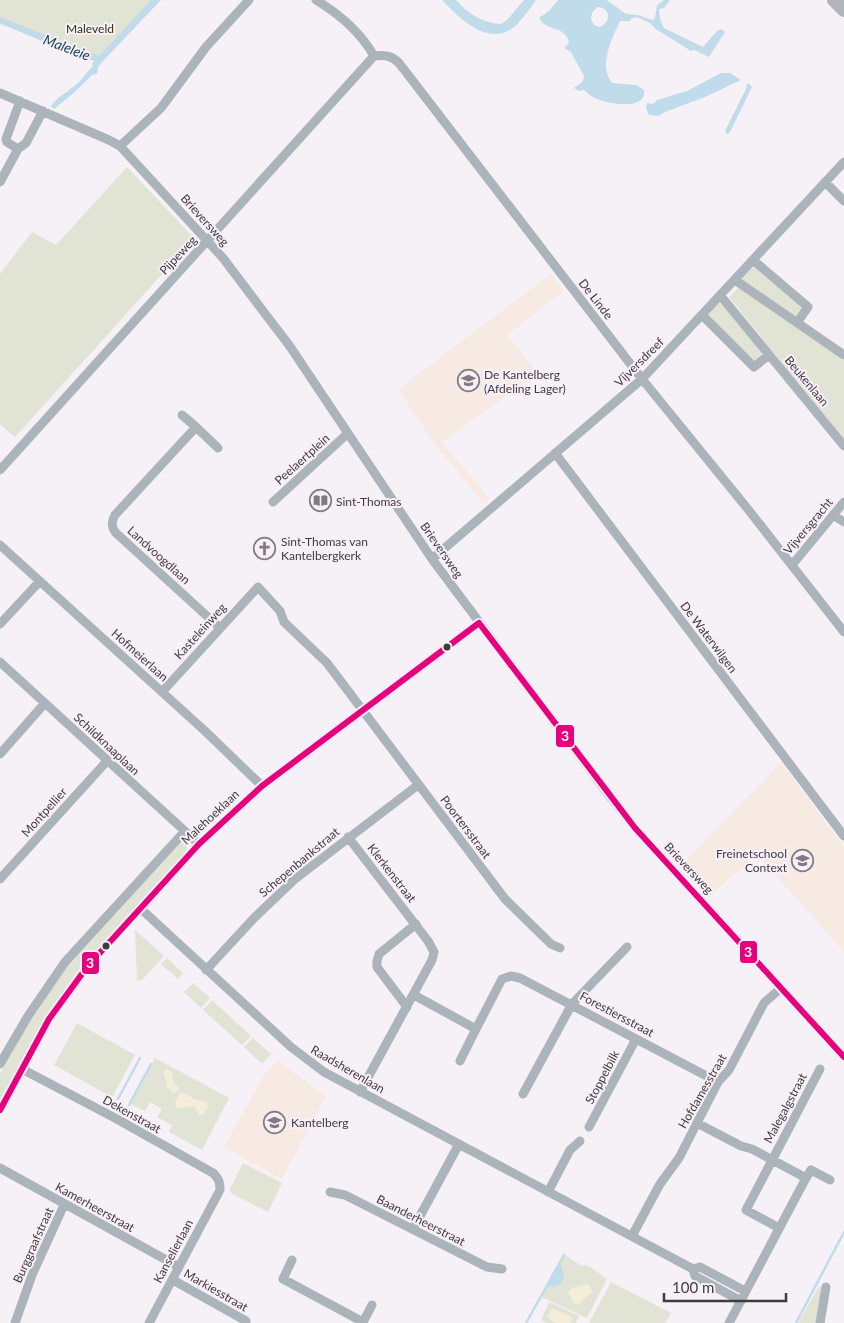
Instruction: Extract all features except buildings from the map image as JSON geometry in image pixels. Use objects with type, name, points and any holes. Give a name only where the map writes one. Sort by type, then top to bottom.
[{"type":"main road","points":[[834,0],[844,10]]},
{"type":"street","points":[[120,146],[161,108],[206,48],[249,0]]},
{"type":"street","points":[[316,0],[343,19],[369,47],[374,56]]},
{"type":"street","name":"De Linde","points":[[374,56],[388,55],[399,63],[642,379],[844,632]]},
{"type":"street","name":"Pijpeweg","points":[[0,470],[374,56]]},
{"type":"street","name":"Brieversweg","points":[[0,93],[120,146],[223,258],[289,345],[432,559],[635,828],[844,1057]]},
{"type":"street","points":[[18,149],[7,142],[6,139],[20,101]]},
{"type":"street","points":[[0,182],[18,149],[26,143],[43,111]]},
{"type":"street","name":"Vijversdreef","points":[[432,559],[642,379],[844,162]]},
{"type":"street","points":[[825,182],[844,201]]},
{"type":"street","points":[[753,260],[808,307],[797,323]]},
{"type":"street","points":[[734,280],[844,355]]},
{"type":"street","name":"Beukenlaan","points":[[720,295],[844,446]]},
{"type":"street","name":"Beukenlaan","points":[[702,315],[754,367],[769,354]]},
{"type":"street","points":[[182,415],[218,448]]},
{"type":"street","name":"Landvoogdlaan","points":[[196,428],[115,515],[112,524],[116,533],[220,628]]},
{"type":"street","name":"Peelaertplein","points":[[273,502],[348,434]]},
{"type":"street","name":"De Waterwilgen","points":[[555,453],[844,836]]},
{"type":"street","name":"Vijversgracht","points":[[792,565],[844,502]]},
{"type":"street","points":[[833,515],[844,522]]},
{"type":"street","name":"Hofmeierlaan","points":[[0,546],[162,692],[262,786]]},
{"type":"street","points":[[0,624],[40,581]]},
{"type":"street","name":"Kasteleinweg","points":[[162,692],[258,588]]},
{"type":"street","name":"Poortersstraat","points":[[258,588],[280,611],[284,622],[326,663],[505,899],[551,944],[560,948]]},
{"type":"street","name":"Malehoeklaan","points":[[0,1110],[49,1019],[87,967],[199,844],[262,786],[479,623]]},
{"type":"street","name":"Schildknaaplaan","points":[[0,662],[199,844]]},
{"type":"street","points":[[0,754],[45,703]]},
{"type":"street","name":"Montpellier","points":[[0,879],[107,761]]},
{"type":"street","name":"Schepenbankstraat","points":[[206,970],[269,902],[313,864],[418,785]]},
{"type":"street","name":"Malehoeklaan","points":[[0,1064],[28,1016],[65,962],[185,830]]},
{"type":"street","name":"Klerkenstraat","points":[[348,837],[416,924],[434,952],[432,960],[414,995],[360,1092]]},
{"type":"street","name":"Raadsherenlaan","points":[[140,908],[306,1060],[324,1072],[693,1269],[696,1276],[741,1300]]},
{"type":"street","points":[[407,1007],[378,967],[377,961],[379,954],[416,924]]},
{"type":"street","points":[[523,1094],[572,1004],[627,947]]},
{"type":"street","name":"Forestiersstraat","points":[[476,1029],[502,979],[511,976],[520,978],[572,1004],[718,1082]]},
{"type":"street","name":"Hofdamesstraat","points":[[632,1236],[660,1184],[679,1158],[718,1082],[729,1070],[764,1003],[781,988]]},
{"type":"street","points":[[414,995],[476,1029],[460,1061]]},
{"type":"street","name":"Stoppelbilk","points":[[589,1127],[636,1039]]},
{"type":"street","name":"Dekenstraat","points":[[22,1069],[213,1173],[220,1183],[220,1190]]},
{"type":"street","name":"Malegalgstraat","points":[[779,1228],[746,1210],[820,1069]]},
{"type":"street","points":[[697,1122],[741,1146],[752,1148],[806,1178]]},
{"type":"street","points":[[548,1192],[570,1150],[580,1141]]},
{"type":"street","points":[[413,1229],[459,1144]]},
{"type":"street","name":"Kamerheerstraat","points":[[0,1168],[179,1267]]},
{"type":"street","points":[[729,1323],[811,1170],[830,1180]]},
{"type":"street","name":"Kanselierlaan","points":[[149,1323],[220,1190]]},
{"type":"street","name":"Baanderheerstraat","points":[[330,1192],[345,1194],[487,1268],[502,1269]]},
{"type":"street","name":"Burggraafstraat","points":[[15,1323],[32,1275],[64,1205]]},
{"type":"street","points":[[292,1260],[283,1279],[363,1323],[372,1305]]},
{"type":"street","name":"Raadsherenlaan","points":[[693,1269],[700,1267],[745,1291]]},
{"type":"street","name":"Markiesstraat","points":[[173,1280],[246,1321],[246,1323]]},
{"type":"street","points":[[820,1323],[826,1287]]},
{"type":"shaded area","name":"De Kantelberg (Afdeling Lager)","points":[[551,274],[563,291],[507,335],[538,373],[442,442],[490,499],[484,504],[436,446],[398,389]]},
{"type":"shaded area","name":"Freinetschool Context","points":[[781,762],[844,847],[844,952],[757,854],[709,897],[680,866]]},
{"type":"shaded area","name":"Kantelberg","points":[[278,1060],[326,1096],[282,1179],[224,1147],[263,1077]]},
{"type":"green space","name":"Maleveld","points":[[0,0],[156,0],[98,62],[0,24]]},
{"type":"green space","points":[[127,167],[191,235],[192,241],[15,437],[0,424],[0,274],[32,232],[56,245]]},
{"type":"green space","points":[[749,267],[757,268],[802,306],[803,309],[797,317],[742,280]]},
{"type":"green space","points":[[740,286],[844,360],[844,440],[729,297]]},
{"type":"green space","points":[[718,303],[722,303],[763,353],[758,361],[753,360],[708,316]]},
{"type":"green space","points":[[181,842],[187,847],[185,853],[42,1025],[0,1100],[0,1073],[32,1015],[67,965],[178,843]]},
{"type":"green space","points":[[135,930],[164,956],[142,980],[137,980]]},
{"type":"green space","points":[[167,958],[183,973],[178,979],[161,964]]},
{"type":"green space","points":[[193,983],[210,998],[201,1008],[184,992]]},
{"type":"green space","points":[[212,1000],[251,1036],[242,1045],[203,1010]]},
{"type":"green space","points":[[77,1023],[135,1055],[112,1097],[54,1065]]},
{"type":"green space","points":[[253,1038],[271,1054],[262,1064],[244,1047]]},
{"type":"green space","points":[[155,1058],[229,1098],[202,1150],[169,1132],[172,1125],[157,1117],[162,1109],[150,1102],[145,1111],[131,1104]]},
{"type":"green space","points":[[243,1163],[282,1183],[268,1212],[231,1193],[230,1189]]},
{"type":"green space","points":[[565,1255],[582,1266],[586,1265],[592,1268],[607,1279],[587,1318],[541,1297]]},
{"type":"green space","points":[[611,1282],[671,1313],[665,1323],[589,1323]]},
{"type":"green space","points":[[819,1286],[822,1288],[817,1323],[798,1323]]},
{"type":"green space","points":[[549,1302],[579,1316],[576,1323],[547,1323],[541,1320]]},
{"type":"sand","points":[[167,1069],[172,1072],[174,1084],[179,1087],[176,1092],[172,1093],[166,1085],[164,1071]]},
{"type":"sand","points":[[180,1093],[185,1093],[194,1099],[207,1102],[208,1108],[203,1115],[199,1115],[195,1107],[176,1107],[175,1101]]},
{"type":"sand","points":[[587,1284],[592,1292],[579,1304],[575,1304],[568,1293],[572,1288]]},
{"type":"sand","points":[[552,1308],[573,1318],[570,1323],[557,1323],[547,1318]]},
{"type":"water","name":"Maleleie","points":[[151,0],[161,0],[98,67],[97,74],[93,74],[54,109],[51,106],[54,102],[79,82],[93,67],[92,63],[95,61],[65,51],[0,23],[0,17],[99,56]]},
{"type":"water","points":[[442,0],[456,0],[476,17],[488,22],[501,24],[508,19],[524,0],[536,0],[520,21],[510,30],[500,34],[489,34],[469,24]]},
{"type":"water","points":[[558,0],[607,0],[626,14],[638,15],[652,20],[655,18],[657,5],[664,0],[670,0],[664,8],[659,9],[660,20],[664,28],[703,47],[717,31],[721,29],[725,32],[709,57],[694,50],[691,51],[656,29],[650,23],[637,17],[630,19],[631,21],[620,21],[613,35],[606,60],[608,76],[612,83],[636,85],[644,90],[640,101],[626,104],[610,103],[597,99],[584,90],[579,91],[574,88],[582,83],[584,76],[571,52],[564,48],[569,43],[564,33],[546,26],[539,18],[550,10]],"holes":[[[597,7],[607,12],[608,19],[599,27],[594,25],[591,19],[592,13]]]},
{"type":"water","points":[[721,73],[730,73],[741,80],[658,116],[649,115],[646,108],[647,103],[653,104],[657,100],[687,91]]},
{"type":"water","points":[[748,83],[752,87],[730,132],[727,134],[725,131]]},
{"type":"water","points":[[560,1262],[564,1275],[562,1282],[557,1286],[546,1287]]},
{"type":"waterway","points":[[118,1099],[140,1058]]},
{"type":"waterway","points":[[129,1105],[151,1064]]},
{"type":"waterway","points":[[796,1323],[844,1232]]},
{"type":"waterway","points":[[526,1323],[564,1255]]},
{"type":"transit line","name":"3","points":[[479,623],[635,828],[844,1057]]},
{"type":"transit line","name":"3","points":[[0,1110],[49,1019],[87,967],[199,844],[262,786],[479,623]]},
{"type":"place","name":"De Kantelberg (Afdeling Lager)","points":[[468,381]]},
{"type":"place","name":"Sint-Thomas","points":[[320,501]]},
{"type":"place","name":"Sint-Thomas van Kantelbergkerk","points":[[265,548]]},
{"type":"place","name":"Freinetschool Context","points":[[803,860]]},
{"type":"place","name":"Kantelberg","points":[[275,1122]]}]
